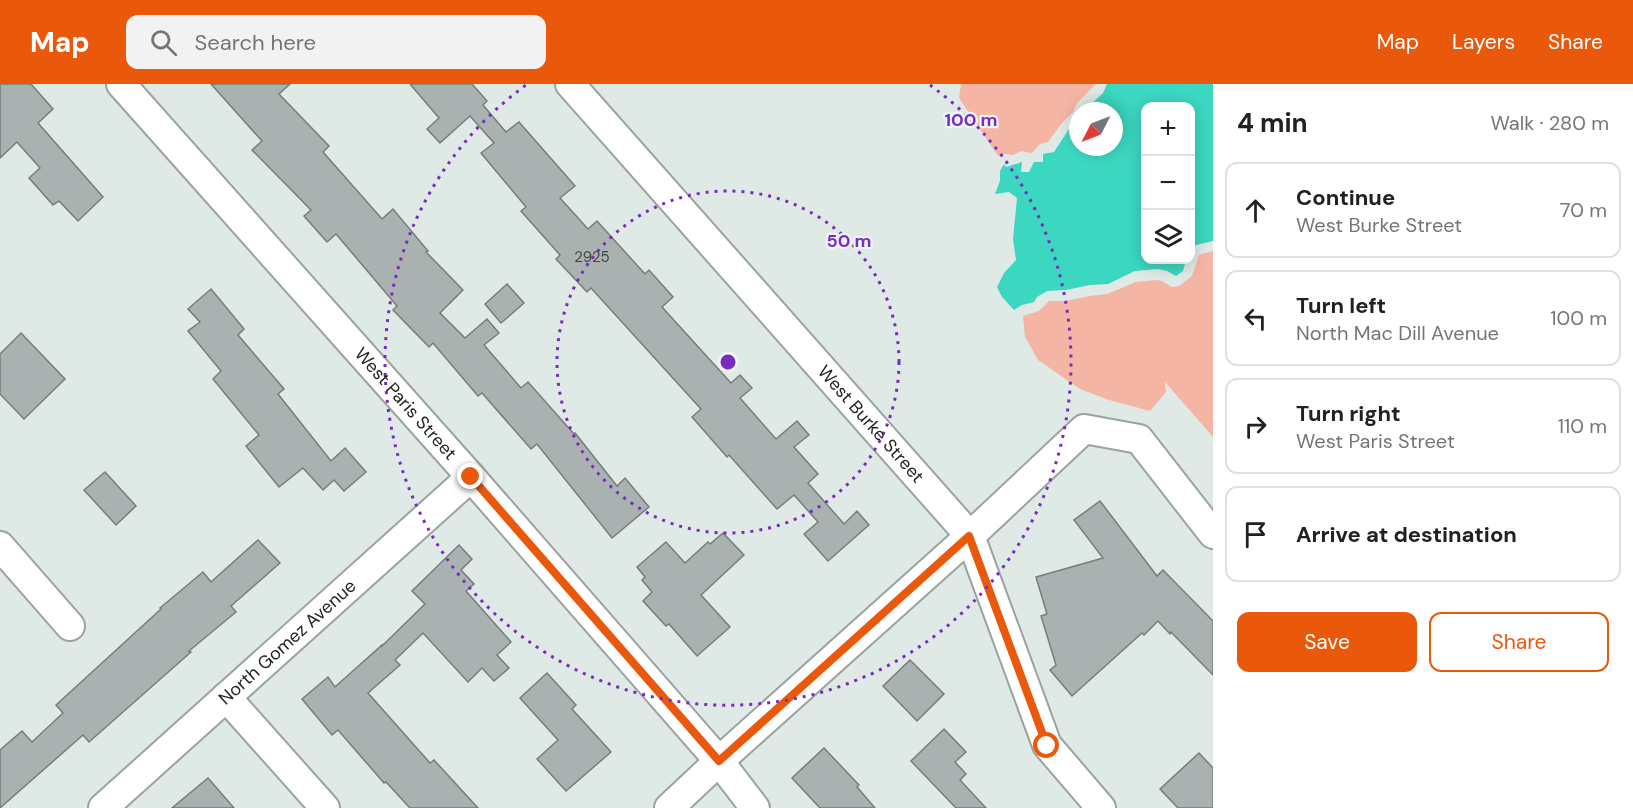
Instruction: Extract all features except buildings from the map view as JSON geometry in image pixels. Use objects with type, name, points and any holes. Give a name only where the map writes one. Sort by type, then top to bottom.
[{"type":"street","name":"West Paris Street","points":[[121,84],[471,477],[719,761],[754,808]]},
{"type":"street","name":"West Burke Street","points":[[570,84],[969,536],[1047,746],[1101,808]]},
{"type":"street","points":[[669,808],[1084,429],[1139,439],[1213,534]]},
{"type":"street","name":"North Gomez Avenue","points":[[104,808],[471,477]]},
{"type":"street","points":[[0,546],[70,626]]},
{"type":"street","points":[[226,697],[325,808]]},
{"type":"shaded area","points":[[961,84],[1096,84],[1078,102],[1069,102],[1069,116],[1048,142],[1040,144],[1033,152],[1021,151],[1013,155],[998,156],[959,98]]},
{"type":"shaded area","points":[[1107,84],[1213,84],[1213,241],[1195,245],[1195,102],[1141,102],[1141,264],[1185,264],[1183,271],[1176,276],[1158,269],[1135,271],[1108,284],[1047,291],[1037,297],[1034,302],[1014,310],[1002,297],[997,287],[1004,273],[1016,260],[1013,239],[1017,198],[1009,192],[995,194],[1000,181],[1000,171],[1004,164],[1006,167],[1022,162],[1021,172],[1029,172],[1034,162],[1043,162],[1043,154],[1054,152],[1069,129],[1069,156],[1123,156],[1123,102],[1094,102],[1103,93]]},
{"type":"shaded area","points":[[1213,251],[1213,437],[1165,382],[1166,392],[1150,411],[1109,400],[1080,389],[1038,360],[1025,337],[1023,316],[1039,311],[1049,301],[1065,301],[1107,294],[1136,282],[1157,280],[1172,287],[1179,286],[1192,276],[1199,255]]},
{"type":"route","points":[[471,477],[719,761],[969,536],[1047,746]]}]
